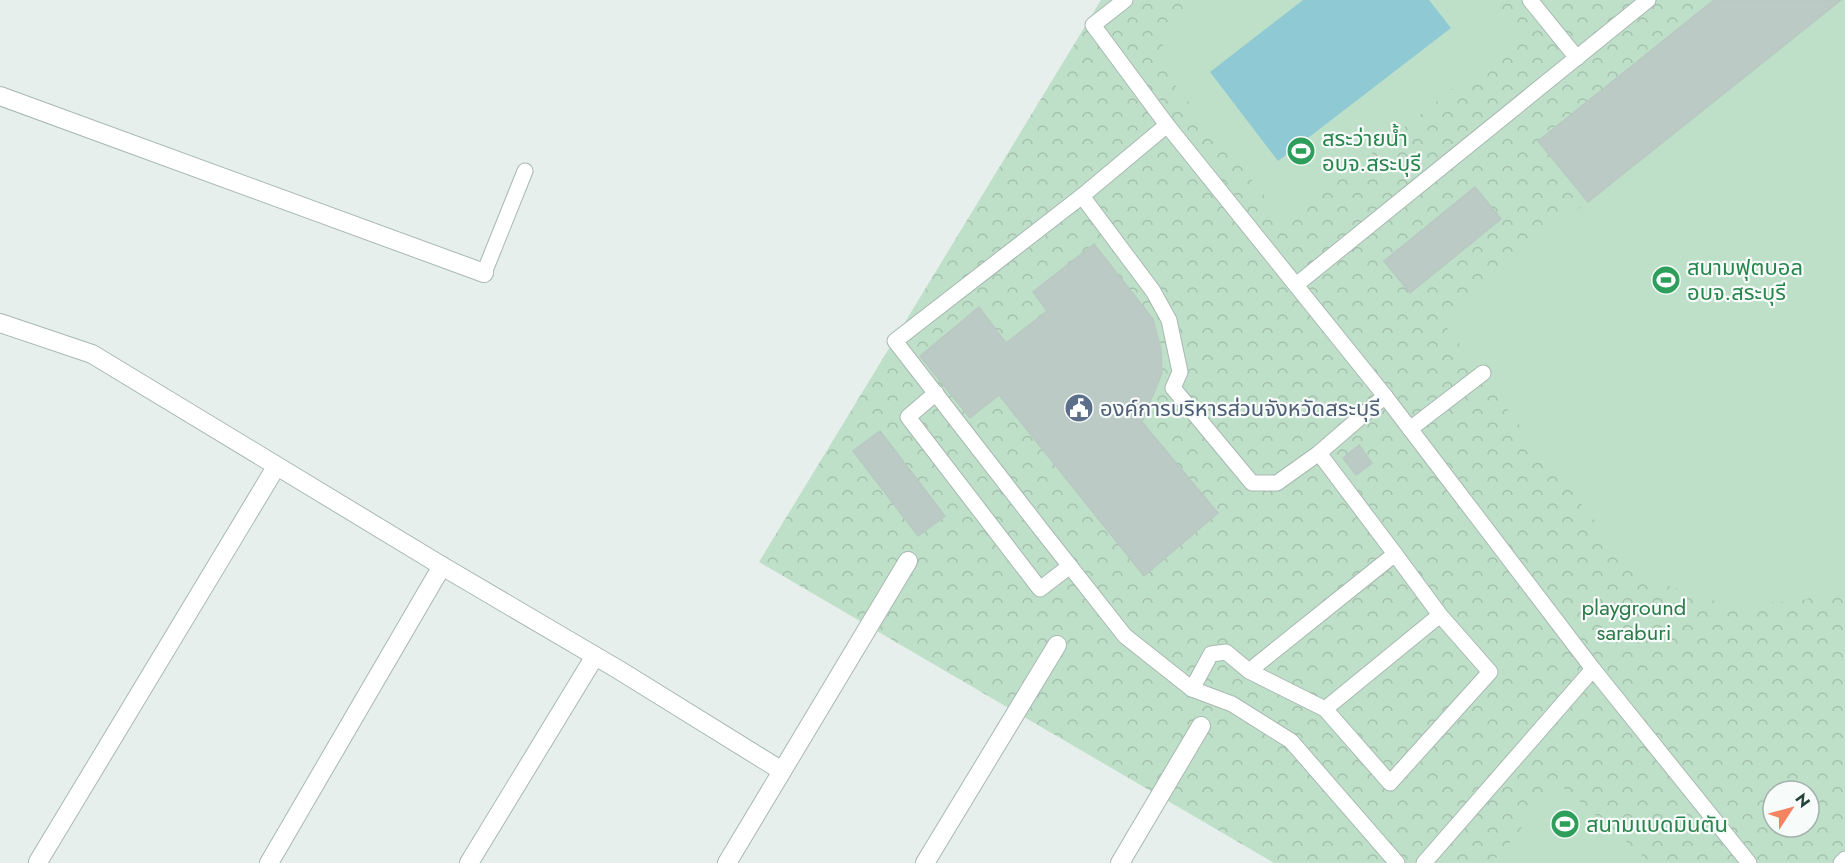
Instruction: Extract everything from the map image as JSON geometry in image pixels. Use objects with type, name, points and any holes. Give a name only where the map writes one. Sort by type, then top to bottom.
[{"type":"street","points":[[0,96],[484,273]]},
{"type":"street","points":[[0,323],[92,354],[782,771]]},
{"type":"street","points":[[38,862],[276,467]]},
{"type":"street","points":[[727,863],[908,561]]},
{"type":"street","points":[[269,863],[442,566]]},
{"type":"street","points":[[925,863],[1057,645]]},
{"type":"street","points":[[469,863],[595,656]]},
{"type":"street","points":[[1120,863],[1201,726]]},
{"type":"lane","points":[[1125,0],[1093,25],[1167,125],[1385,396],[1593,669],[1749,863]]},
{"type":"lane","points":[[1530,0],[1577,58]]},
{"type":"lane","points":[[1296,285],[1648,0]]},
{"type":"lane","points":[[1167,125],[1082,196],[895,340],[1125,636],[1192,689],[1232,704],[1291,741],[1396,863]]},
{"type":"lane","points":[[484,273],[525,171]]},
{"type":"lane","points":[[1082,196],[1153,291],[1169,320],[1180,372],[1173,388],[1252,483],[1277,483],[1319,453],[1385,396]]},
{"type":"lane","points":[[1410,429],[1483,373]]},
{"type":"lane","points":[[936,393],[908,417],[1033,579],[1040,588],[1070,566]]},
{"type":"lane","points":[[1192,689],[1211,654],[1226,652],[1249,671],[1325,709],[1390,783],[1490,672],[1440,615],[1319,453]]},
{"type":"lane","points":[[1249,671],[1395,554]]},
{"type":"lane","points":[[1325,709],[1440,615]]},
{"type":"lane","points":[[1424,863],[1593,669]]},
{"type":"lane","points":[[1841,863],[1845,859]]},
{"type":"green space","name":"playground saraburi","points":[[1101,0],[1845,0],[1845,863],[1274,863],[759,562]]},
{"type":"green space","name":"สระว่ายน้ำ อบจ.สระบุรี","points":[[1197,0],[1488,0],[1517,37],[1286,222],[1171,80],[1159,29]]},
{"type":"green space","name":"สนามฟุตบอล อบจ.สระบุรี","points":[[1714,0],[1845,0],[1845,588],[1796,602],[1721,603],[1666,585],[1619,552],[1439,318],[1587,202],[1538,141]]},
{"type":"green space","name":"สนามแบดมินตัน","points":[[1559,784],[1651,863],[1492,863]]},
{"type":"water","points":[[1303,0],[1429,0],[1451,28],[1278,161],[1210,72]]},
{"type":"building","points":[[1714,0],[1841,0],[1588,202],[1538,141]]},
{"type":"building","points":[[1475,187],[1501,219],[1410,293],[1384,261]]},
{"type":"building","name":"องค์การบริหารส่วนจังหวัดสระบุรี","points":[[1094,244],[1153,319],[1161,349],[1162,373],[1142,422],[1218,513],[1144,576],[999,395],[970,418],[920,356],[979,307],[1006,343],[1047,311],[1033,292]]},
{"type":"building","points":[[880,431],[945,516],[918,536],[853,451]]},
{"type":"building","points":[[1359,445],[1372,463],[1356,475],[1343,458]]},
{"type":"place","name":"สระว่ายน้ำ อบจ.สระบุรี","points":[[1301,151]]},
{"type":"place","name":"สนามฟุตบอล อบจ.สระบุรี","points":[[1666,280]]},
{"type":"place","name":"องค์การบริหารส่วนจังหวัดสระบุรี","points":[[1079,408]]},
{"type":"place","name":"สนามแบดมินตัน","points":[[1565,824]]}]
